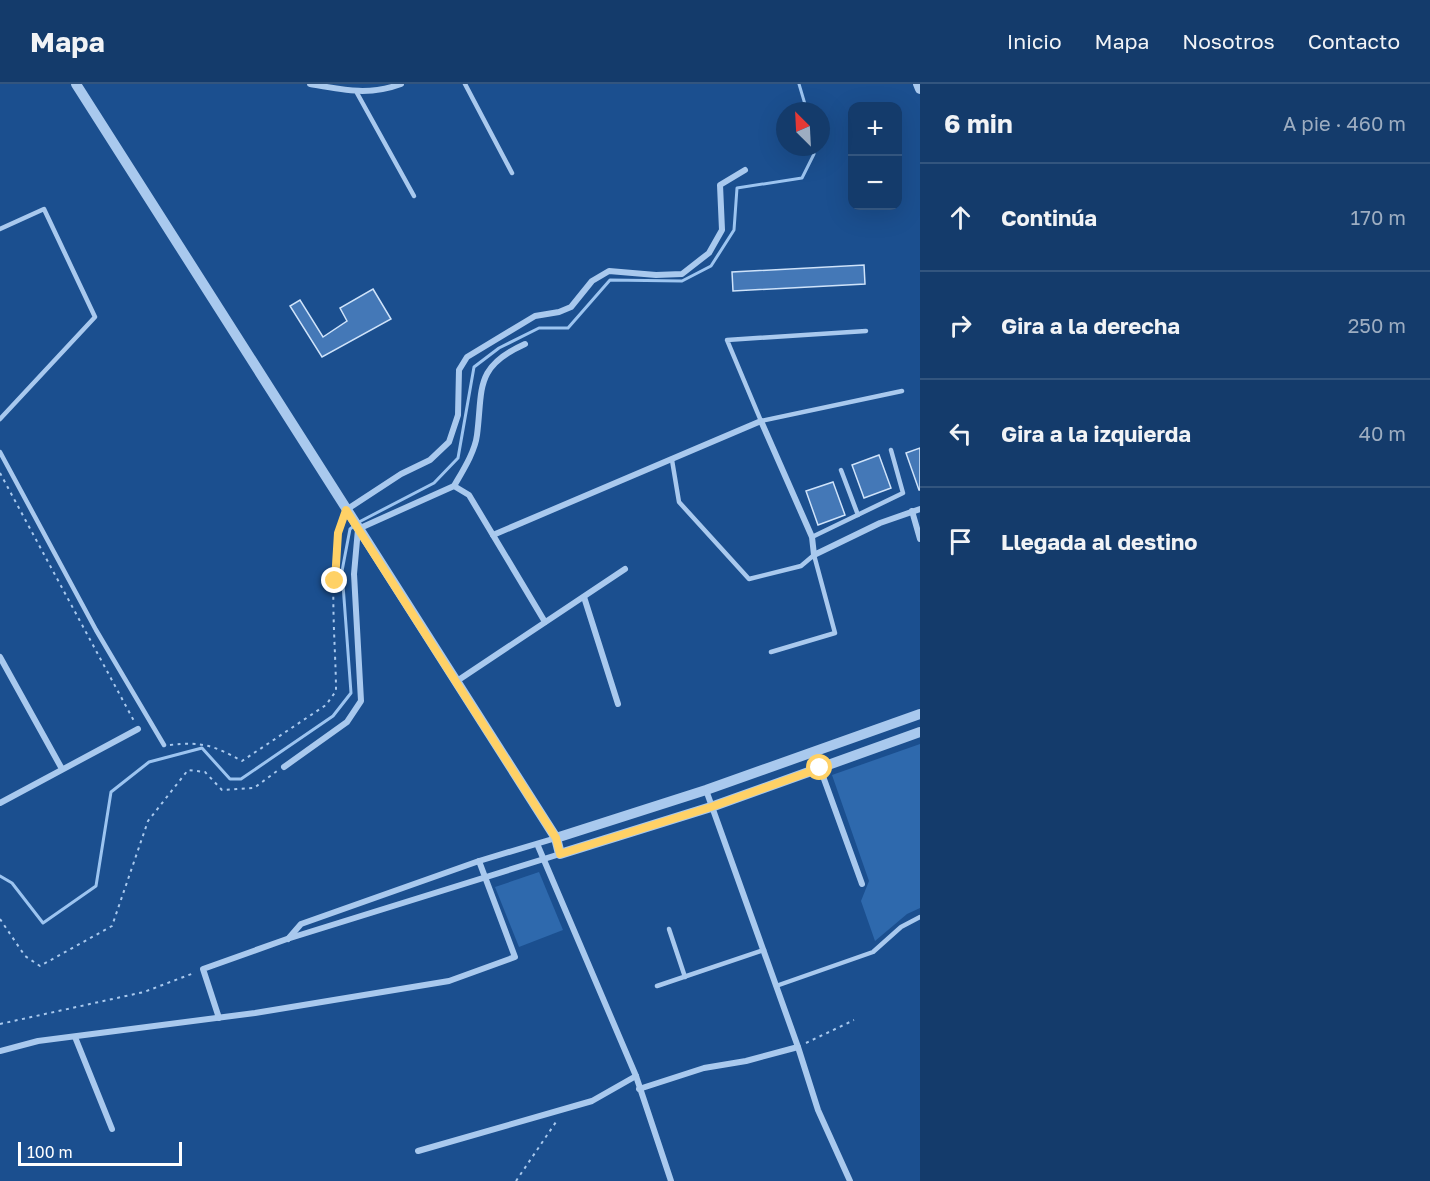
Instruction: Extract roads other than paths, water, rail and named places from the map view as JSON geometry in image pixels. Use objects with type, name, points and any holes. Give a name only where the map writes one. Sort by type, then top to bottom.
[{"type":"street","points":[[76,84],[556,838],[560,854]]},
{"type":"street","points":[[310,84],[357,93],[384,91],[402,84]]},
{"type":"street","points":[[918,84],[920,89]]},
{"type":"street","points":[[346,510],[401,474],[430,460],[449,442],[458,415],[459,370],[467,357],[535,316],[571,307],[592,281],[609,271],[682,274],[709,253],[722,230],[720,185],[745,170]]},
{"type":"street","points":[[356,526],[454,486],[477,437],[481,386],[492,366],[509,351],[525,344]]},
{"type":"street","points":[[493,535],[761,421],[812,537],[814,555],[880,523],[920,508]]},
{"type":"street","points":[[454,486],[469,495],[545,622]]},
{"type":"street","points":[[912,511],[920,539]]},
{"type":"street","points":[[284,767],[347,722],[361,701],[354,574],[356,526]]},
{"type":"street","points":[[457,681],[625,569]]},
{"type":"street","points":[[584,597],[618,704]]},
{"type":"street","points":[[0,657],[62,769]]},
{"type":"street","points":[[287,939],[301,924],[479,861],[538,846],[556,838],[706,790],[920,714]]},
{"type":"street","points":[[0,802],[138,729]]},
{"type":"street","points":[[219,1018],[203,969],[287,939],[711,807],[920,732]]},
{"type":"street","points":[[820,768],[862,884]]},
{"type":"street","points":[[706,790],[798,1047],[818,1110],[850,1181]]},
{"type":"street","points":[[538,846],[636,1076],[670,1181]]},
{"type":"street","points":[[0,1051],[38,1041],[219,1018],[449,981],[515,957],[479,861]]},
{"type":"street","points":[[75,1037],[112,1129]]},
{"type":"street","points":[[639,1089],[704,1068],[746,1061],[798,1047]]},
{"type":"street","points":[[418,1151],[592,1101],[636,1076]]},
{"type":"lane","points":[[465,84],[512,173]]},
{"type":"lane","points":[[357,93],[414,196]]},
{"type":"lane","points":[[0,229],[44,209],[95,317],[0,419]]},
{"type":"lane","points":[[866,331],[727,340],[761,421],[902,391]]},
{"type":"lane","points":[[812,537],[903,493],[891,450]]},
{"type":"lane","points":[[0,452],[96,630],[164,745]]},
{"type":"lane","points":[[672,460],[679,502],[749,579],[801,566],[814,555],[836,633],[771,652]]},
{"type":"lane","points":[[841,470],[858,515]]},
{"type":"lane","points":[[776,986],[873,952],[901,927],[920,917]]},
{"type":"lane","points":[[669,929],[685,977]]},
{"type":"lane","points":[[657,986],[764,950]]},
{"type":"waterway","points":[[799,84],[804,102]]},
{"type":"waterway","points":[[359,522],[434,483],[458,458],[474,367],[499,348],[539,328],[568,328],[610,280],[682,281],[711,266],[734,230],[737,188],[802,178],[813,156]]},
{"type":"waterway","points":[[0,876],[12,883],[43,923],[96,886],[111,792],[149,762],[202,748],[230,779],[241,779],[333,716],[351,693],[342,571],[350,529],[354,526]]}]
